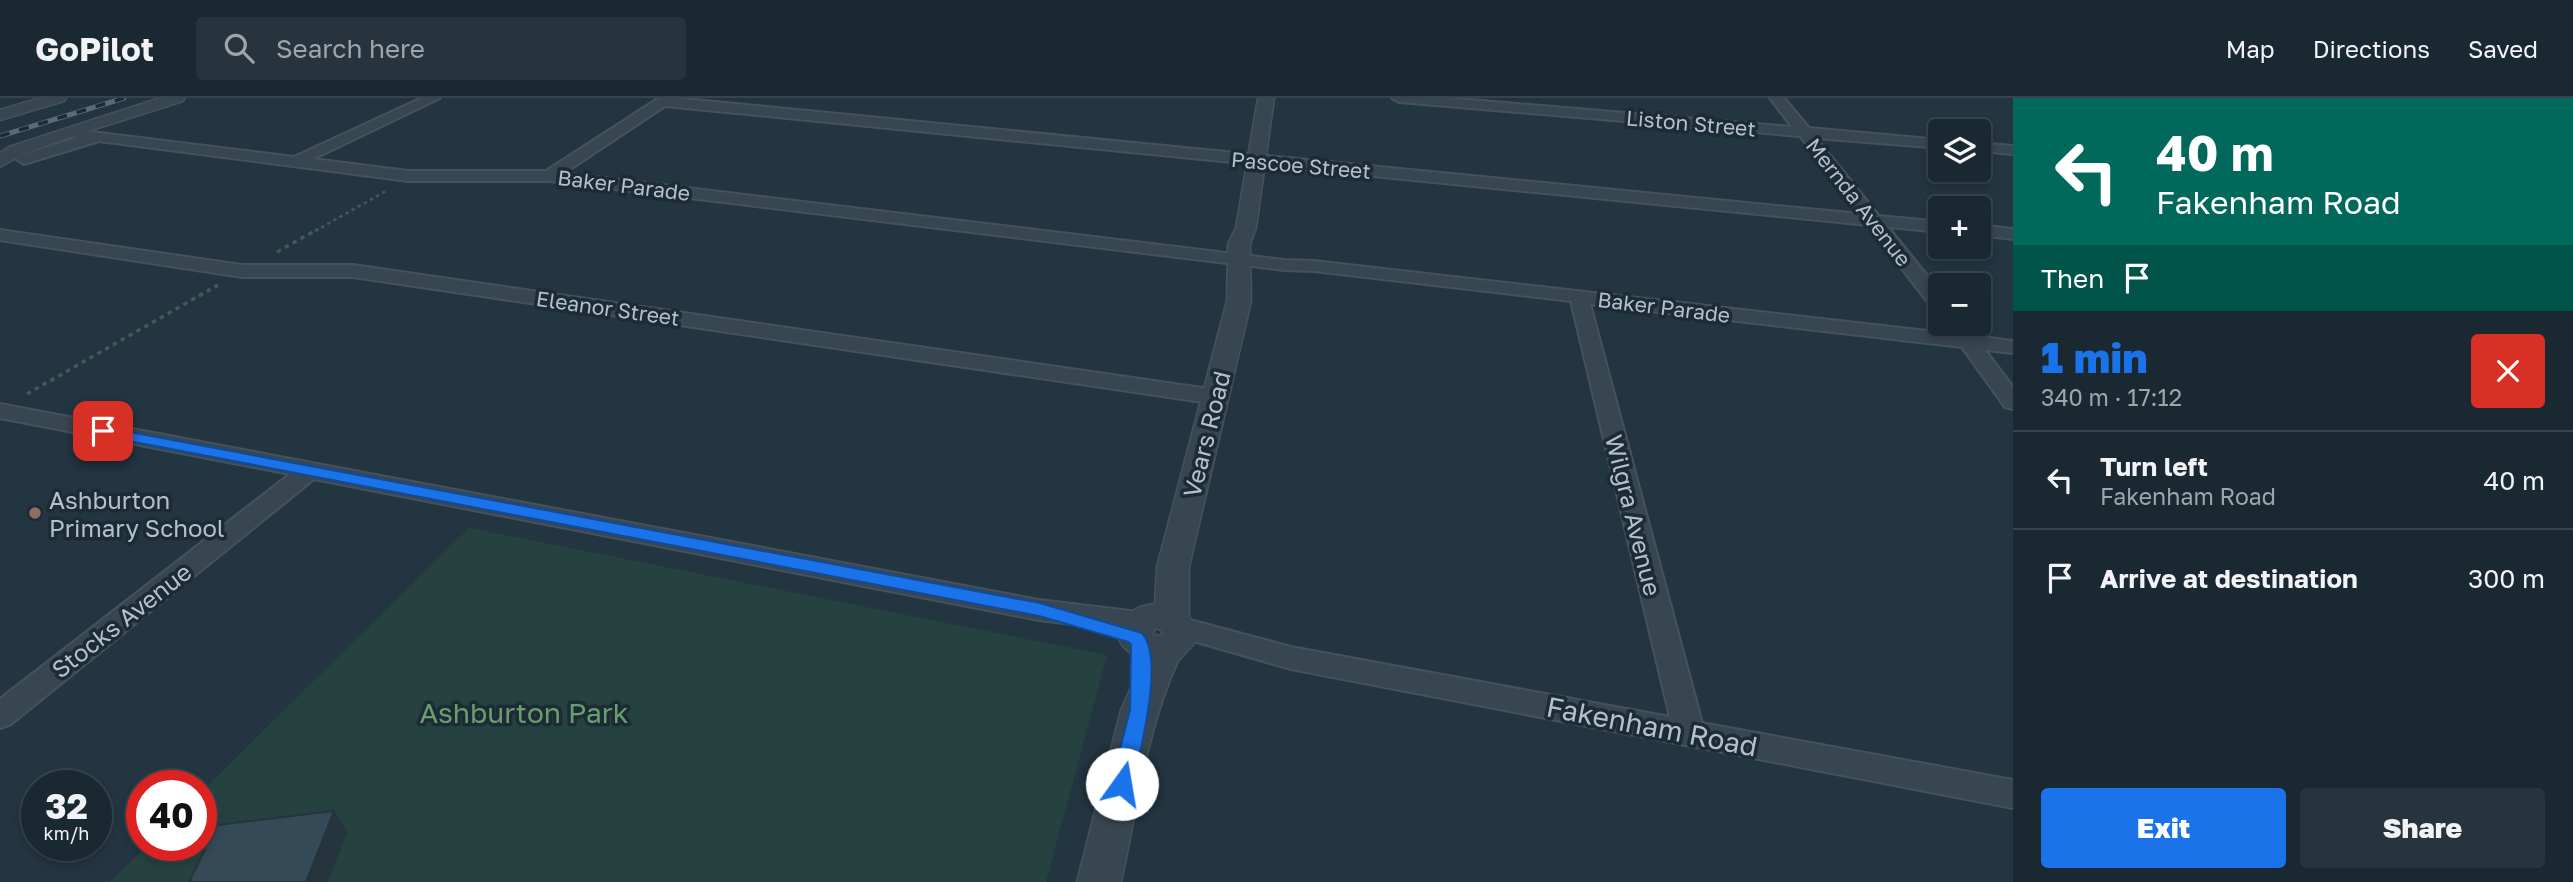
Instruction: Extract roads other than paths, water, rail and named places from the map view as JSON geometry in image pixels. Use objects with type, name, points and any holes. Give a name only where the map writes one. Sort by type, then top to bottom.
[{"type":"street","points":[[0,115],[58,98]]},
{"type":"street","points":[[0,161],[15,151],[177,98]]},
{"type":"street","points":[[295,162],[433,98]]},
{"type":"street","name":"Vears Road","points":[[1099,882],[1239,301],[1250,285],[1246,258],[1246,228],[1266,98]]},
{"type":"street","name":"Liston Street","points":[[1399,98],[1928,143]]},
{"type":"street","name":"Mernda Avenue","points":[[1777,98],[1928,290]]},
{"type":"street","points":[[549,176],[665,100]]},
{"type":"street","name":"Pascoe Street","points":[[665,100],[1928,226]]},
{"type":"street","points":[[24,159],[70,133]]},
{"type":"street","name":"Baker Parade","points":[[70,133],[414,177],[549,176],[2013,347]]},
{"type":"street","points":[[0,167],[80,140],[109,138]]},
{"type":"street","points":[[1991,148],[2013,150]]},
{"type":"street","points":[[1991,231],[2013,234]]},
{"type":"street","name":"Eleanor Street","points":[[0,235],[242,271],[353,271],[1216,397]]},
{"type":"street","name":"Wilgra Avenue","points":[[1579,297],[1689,733]]},
{"type":"street","points":[[1964,336],[2013,402]]},
{"type":"street","name":"Fakenham Road","points":[[0,411],[2013,794]]},
{"type":"street","name":"Stocks Avenue","points":[[0,716],[309,471]]},
{"type":"railway","points":[[0,136],[124,98]]},
{"type":"place","name":"Ashburton Primary School","points":[[35,513]]},
{"type":"park label","name":"Ashburton Park","points":[[524,712]]}]
